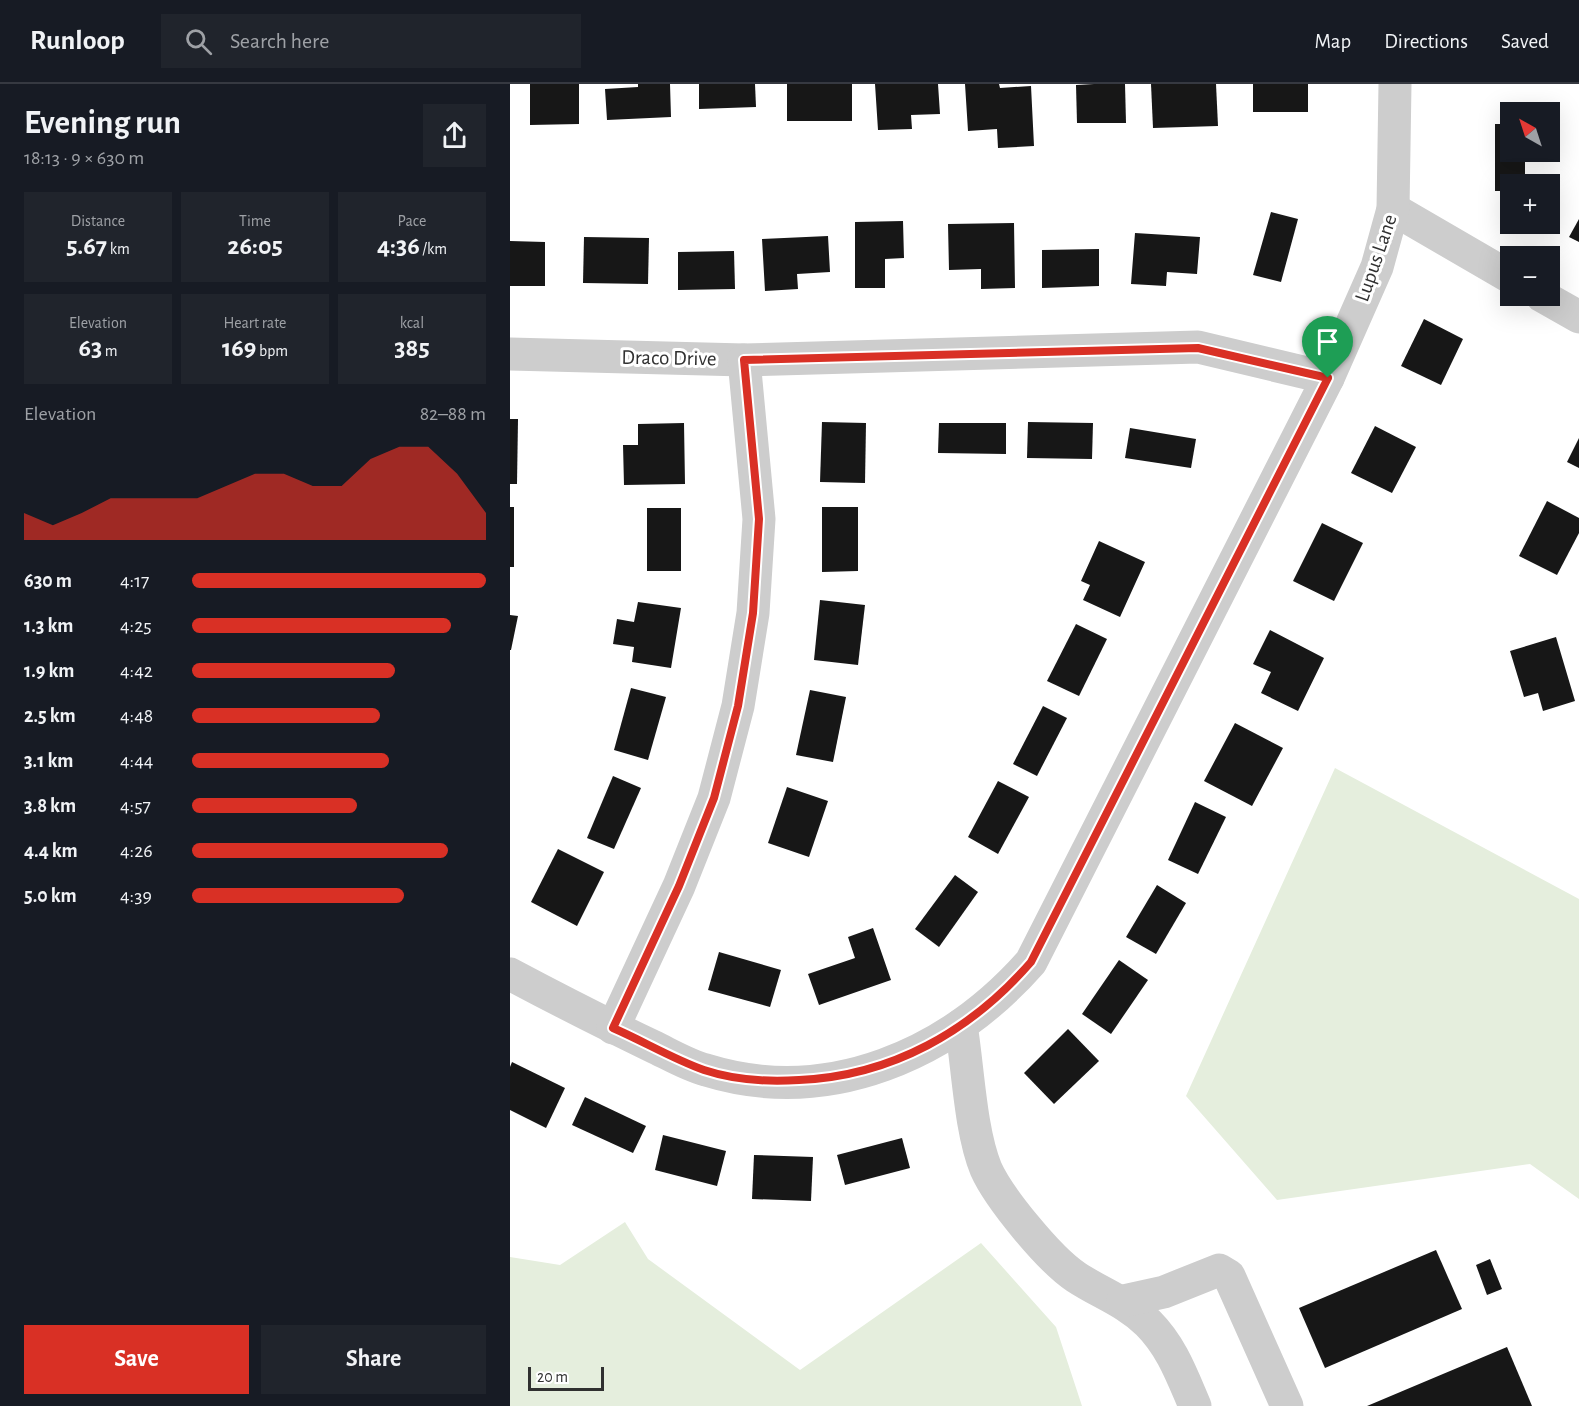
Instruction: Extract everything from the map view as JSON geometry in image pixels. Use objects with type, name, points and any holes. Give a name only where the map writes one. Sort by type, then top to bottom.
[{"type":"street","name":"Lupus Lane","points":[[510,974],[613,1028],[705,1070],[751,1080],[783,1081],[847,1076],[877,1068],[907,1057],[988,1007],[1031,962],[1328,378],[1377,267],[1393,209],[1395,84]]},
{"type":"street","points":[[1393,209],[1500,271]]},
{"type":"street","points":[[1560,306],[1579,317]]},
{"type":"street","name":"Draco Drive","points":[[510,354],[744,360],[1198,348],[1328,378]]},
{"type":"street","points":[[613,1028],[679,886],[714,798],[738,706],[753,613],[759,519],[744,360]]},
{"type":"street","points":[[961,1025],[979,1143],[986,1168],[1001,1196],[1034,1236],[1074,1276],[1123,1301],[1149,1324],[1173,1353],[1195,1406]]},
{"type":"street","points":[[1123,1301],[1164,1292],[1219,1270],[1229,1276],[1287,1406]]},
{"type":"green space","points":[[1335,768],[1579,899],[1579,1199],[1530,1164],[1277,1200],[1186,1096]]},
{"type":"green space","points":[[625,1222],[648,1259],[800,1370],[981,1243],[1056,1327],[1082,1406],[510,1406],[510,1257],[560,1265]]},
{"type":"building","points":[[530,84],[579,84],[579,124],[530,125]]},
{"type":"building","points":[[638,84],[670,84],[671,117],[607,120],[605,89],[638,87]]},
{"type":"building","points":[[699,84],[755,84],[756,107],[699,109]]},
{"type":"building","points":[[787,84],[852,84],[852,121],[787,121]]},
{"type":"building","points":[[875,84],[938,84],[940,114],[911,115],[912,129],[878,130]]},
{"type":"building","points":[[965,84],[999,84],[1000,88],[1031,86],[1034,146],[998,148],[997,129],[968,131]]},
{"type":"building","points":[[1125,84],[1126,123],[1077,123],[1076,85]]},
{"type":"building","points":[[1151,84],[1216,84],[1218,126],[1153,128]]},
{"type":"building","points":[[1253,84],[1308,84],[1308,112],[1253,112]]},
{"type":"building","points":[[1495,124],[1500,124],[1500,162],[1525,162],[1525,174],[1500,174],[1500,191],[1495,191]]},
{"type":"building","points":[[1271,212],[1298,219],[1281,282],[1253,275]]},
{"type":"building","points":[[1579,219],[1579,242],[1569,237]]},
{"type":"building","points":[[903,221],[904,258],[885,259],[885,288],[855,288],[855,222]]},
{"type":"building","points":[[1014,223],[1015,288],[981,289],[981,269],[949,270],[948,224]]},
{"type":"building","points":[[1135,233],[1200,237],[1197,274],[1167,272],[1166,286],[1131,284]]},
{"type":"building","points":[[828,236],[830,272],[797,274],[798,289],[765,291],[762,239]]},
{"type":"building","points":[[584,237],[649,238],[648,284],[583,283]]},
{"type":"building","points":[[510,241],[545,242],[545,286],[510,286]]},
{"type":"building","points":[[1099,249],[1099,286],[1042,288],[1042,250]]},
{"type":"building","points":[[734,251],[735,289],[678,290],[678,252]]},
{"type":"building","points":[[1424,319],[1463,339],[1441,385],[1401,366]]},
{"type":"building","points":[[510,419],[518,419],[517,484],[510,484]]},
{"type":"building","points":[[822,422],[866,423],[865,483],[820,482]]},
{"type":"building","points":[[1028,422],[1093,423],[1092,459],[1027,458]]},
{"type":"building","points":[[684,423],[685,484],[624,485],[623,445],[638,445],[638,424]]},
{"type":"building","points":[[939,423],[1006,423],[1006,454],[938,453]]},
{"type":"building","points":[[1375,426],[1416,447],[1392,493],[1351,473]]},
{"type":"building","points":[[1130,428],[1196,439],[1191,468],[1125,458]]},
{"type":"building","points":[[1579,438],[1579,468],[1567,462]]},
{"type":"building","points":[[1547,501],[1579,518],[1579,533],[1557,575],[1519,556]]},
{"type":"building","points":[[510,507],[514,507],[514,567],[510,567]]},
{"type":"building","points":[[822,507],[858,507],[858,571],[822,572]]},
{"type":"building","points":[[647,508],[681,508],[681,571],[647,571]]},
{"type":"building","points":[[1322,523],[1363,543],[1334,601],[1293,581]]},
{"type":"building","points":[[1099,541],[1145,562],[1120,617],[1083,600],[1090,585],[1081,581]]},
{"type":"building","points":[[820,600],[865,605],[858,665],[814,660]]},
{"type":"building","points":[[638,602],[681,608],[671,668],[632,662],[634,647],[613,644],[617,619],[634,622]]},
{"type":"building","points":[[510,615],[518,616],[511,650],[510,650]]},
{"type":"building","points":[[1076,624],[1107,639],[1079,696],[1047,681]]},
{"type":"building","points":[[1270,630],[1324,658],[1298,711],[1261,693],[1271,672],[1253,664]]},
{"type":"building","points":[[1556,637],[1575,701],[1543,711],[1538,693],[1524,697],[1510,651]]},
{"type":"building","points":[[631,688],[666,697],[648,760],[614,750]]},
{"type":"building","points":[[810,690],[846,697],[833,762],[796,755]]},
{"type":"building","points":[[1043,706],[1067,718],[1037,776],[1013,764]]},
{"type":"building","points":[[1235,723],[1283,748],[1252,806],[1204,781]]},
{"type":"building","points":[[613,776],[641,788],[614,849],[587,838]]},
{"type":"building","points":[[998,781],[1029,797],[998,854],[968,837]]},
{"type":"building","points":[[787,787],[828,801],[809,857],[768,843]]},
{"type":"building","points":[[1195,802],[1226,817],[1198,874],[1168,860]]},
{"type":"building","points":[[558,849],[604,872],[577,926],[531,902]]},
{"type":"building","points":[[955,875],[978,892],[939,947],[915,929]]},
{"type":"building","points":[[1157,885],[1186,903],[1156,954],[1126,937]]},
{"type":"building","points":[[873,928],[891,980],[819,1005],[808,974],[855,958],[848,937]]},
{"type":"building","points":[[719,952],[781,970],[770,1007],[708,990]]},
{"type":"building","points":[[1119,960],[1148,980],[1111,1034],[1082,1014]]},
{"type":"building","points":[[1068,1029],[1099,1061],[1054,1104],[1024,1073]]},
{"type":"building","points":[[512,1062],[565,1088],[546,1128],[510,1110]]},
{"type":"building","points":[[585,1097],[646,1126],[633,1153],[572,1125]]},
{"type":"building","points":[[663,1135],[726,1151],[717,1186],[655,1170]]},
{"type":"building","points":[[902,1138],[910,1168],[845,1185],[837,1155]]},
{"type":"building","points":[[754,1155],[813,1157],[811,1201],[752,1199]]},
{"type":"building","points":[[1436,1250],[1462,1309],[1325,1368],[1299,1308]]},
{"type":"building","points":[[1490,1259],[1502,1289],[1487,1295],[1476,1265]]},
{"type":"building","points":[[1507,1347],[1532,1406],[1367,1406]]},
{"type":"route","points":[[1198,348],[1328,378],[1031,962],[988,1007],[935,1042],[907,1057],[847,1076],[816,1080],[751,1080],[705,1070],[613,1028],[679,886],[714,798],[738,706],[753,613],[759,519],[744,360],[1198,348]]}]
